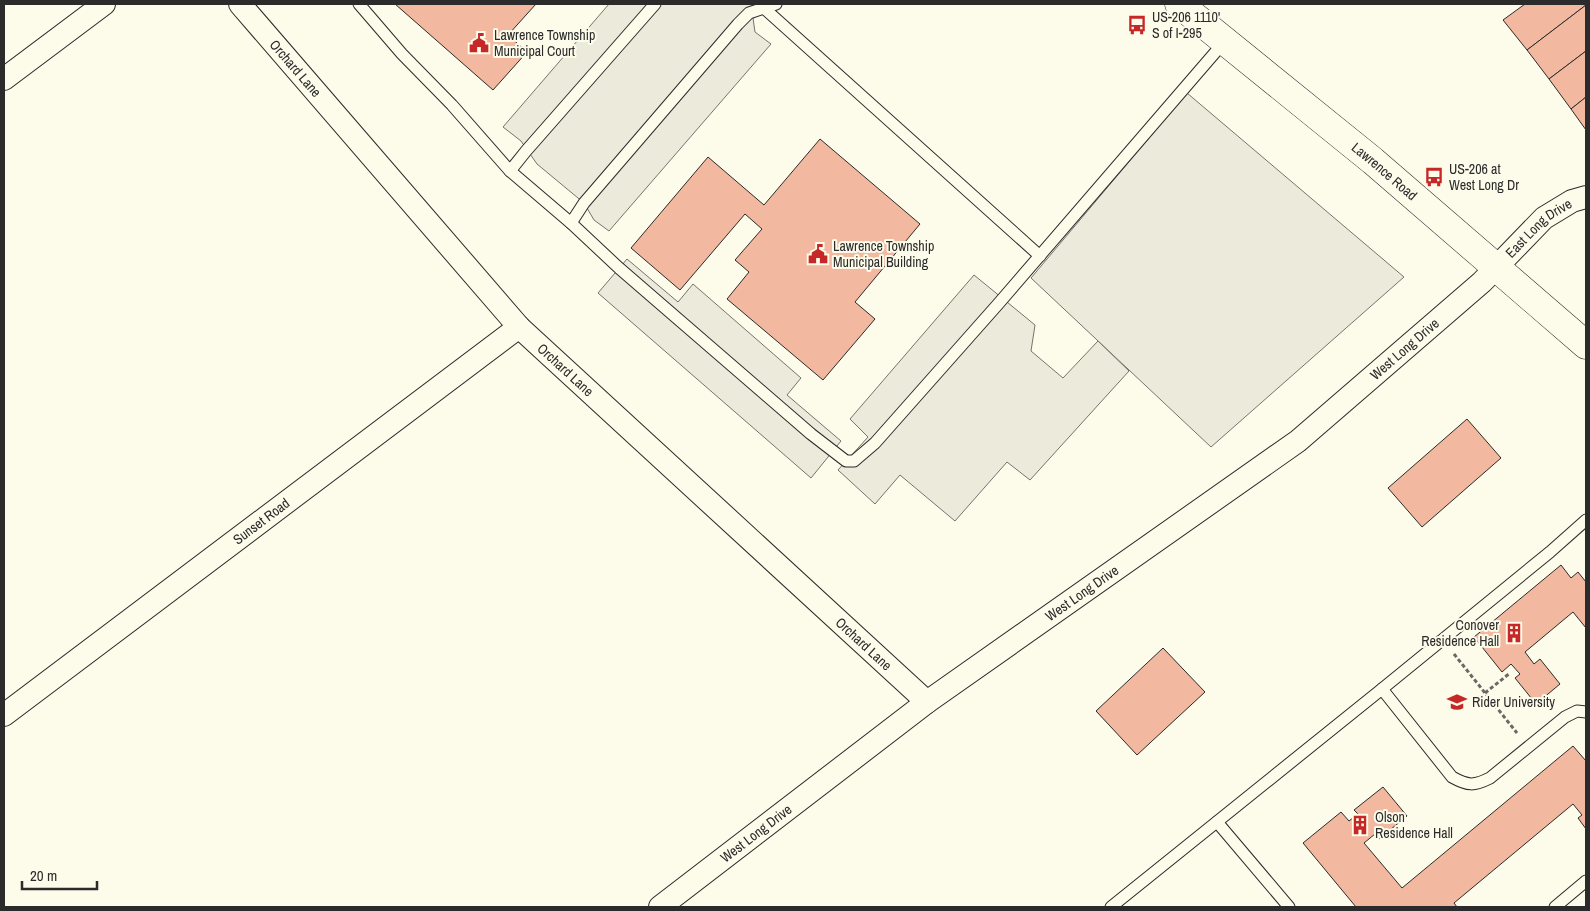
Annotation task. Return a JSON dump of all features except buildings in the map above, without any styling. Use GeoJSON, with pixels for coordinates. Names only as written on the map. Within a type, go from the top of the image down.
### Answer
{"type":"FeatureCollection","features":[{"type":"Feature","properties":{"kind":"main road","name":"Lawrence Road"},"geometry":{"type":"LineString","coordinates":[[1179,4],[1373,161],[1586,344]]}},
{"type":"Feature","properties":{"kind":"street"},"geometry":{"type":"LineString","coordinates":[[4,80],[104,4]]}},
{"type":"Feature","properties":{"kind":"street","name":"Orchard Lane"},"geometry":{"type":"LineString","coordinates":[[240,4],[519,327],[927,702]]}},
{"type":"Feature","properties":{"kind":"street","name":"East Long Drive"},"geometry":{"type":"LineString","coordinates":[[1496,267],[1544,218],[1572,202],[1586,197]]}},
{"type":"Feature","properties":{"kind":"street","name":"West Long Drive"},"geometry":{"type":"LineString","coordinates":[[660,907],[927,702],[1298,441],[1482,282],[1496,267]]}},
{"type":"Feature","properties":{"kind":"street","name":"Sunset Road"},"geometry":{"type":"LineString","coordinates":[[4,715],[519,327]]}},
{"type":"Feature","properties":{"kind":"lane"},"geometry":{"type":"LineString","coordinates":[[358,4],[402,54],[452,105],[510,171],[571,222],[626,274],[804,428],[846,461],[854,461],[875,443],[1226,41]]}},
{"type":"Feature","properties":{"kind":"lane"},"geometry":{"type":"LineString","coordinates":[[510,171],[526,150],[655,4]]}},
{"type":"Feature","properties":{"kind":"lane"},"geometry":{"type":"LineString","coordinates":[[571,222],[584,203],[738,24],[749,13],[776,4]]}},
{"type":"Feature","properties":{"kind":"lane"},"geometry":{"type":"LineString","coordinates":[[765,9],[1040,256]]}},
{"type":"Feature","properties":{"kind":"lane"},"geometry":{"type":"LineString","coordinates":[[1111,907],[1382,689],[1550,552],[1586,520]]}},
{"type":"Feature","properties":{"kind":"lane"},"geometry":{"type":"LineString","coordinates":[[1382,689],[1452,777],[1465,784],[1478,784],[1490,778],[1565,716],[1577,711],[1586,712]]}},
{"type":"Feature","properties":{"kind":"lane"},"geometry":{"type":"LineString","coordinates":[[1217,822],[1290,907]]}},
{"type":"Feature","properties":{"kind":"lane"},"geometry":{"type":"LineString","coordinates":[[1555,907],[1586,881]]}},
{"type":"Feature","properties":{"kind":"path"},"geometry":{"type":"LineString","coordinates":[[1442,640],[1528,747]]}},
{"type":"Feature","properties":{"kind":"path"},"geometry":{"type":"LineString","coordinates":[[1485,693],[1510,673]]}},
{"type":"Feature","properties":{"kind":"shaded area"},"geometry":{"type":"Polygon","coordinates":[[[609,4],[751,4],[755,32],[771,44],[609,231],[594,220],[584,203],[537,164],[521,141],[503,127],[609,4]]]}},
{"type":"Feature","properties":{"kind":"shaded area"},"geometry":{"type":"Polygon","coordinates":[[[1187,93],[1404,277],[1211,447],[1031,278],[1187,93]]]}},
{"type":"Feature","properties":{"kind":"shaded area"},"geometry":{"type":"Polygon","coordinates":[[[627,259],[678,302],[693,284],[801,378],[787,395],[841,441],[811,478],[598,293],[627,259]]]}},
{"type":"Feature","properties":{"kind":"shaded area"},"geometry":{"type":"Polygon","coordinates":[[[974,275],[1035,325],[1031,351],[1063,378],[1098,341],[1129,371],[1030,480],[1007,462],[955,521],[900,475],[875,504],[838,470],[868,437],[850,419],[974,275]]]}},
{"type":"Feature","properties":{"kind":"place","name":"US-206 1110' S of I-295"},"geometry":{"type":"Point","coordinates":[1137,25]}},
{"type":"Feature","properties":{"kind":"place","name":"Lawrence Township Municipal Court"},"geometry":{"type":"Point","coordinates":[479,43]}},
{"type":"Feature","properties":{"kind":"place","name":"US-206 at West Long Dr"},"geometry":{"type":"Point","coordinates":[1434,177]}},
{"type":"Feature","properties":{"kind":"place","name":"Lawrence Township Municipal Building"},"geometry":{"type":"Point","coordinates":[818,254]}},
{"type":"Feature","properties":{"kind":"place","name":"Conover Residence Hall"},"geometry":{"type":"Point","coordinates":[1514,633]}},
{"type":"Feature","properties":{"kind":"place","name":"Rider University"},"geometry":{"type":"Point","coordinates":[1457,702]}},
{"type":"Feature","properties":{"kind":"place","name":"Olson Residence Hall"},"geometry":{"type":"Point","coordinates":[1360,825]}}]}
